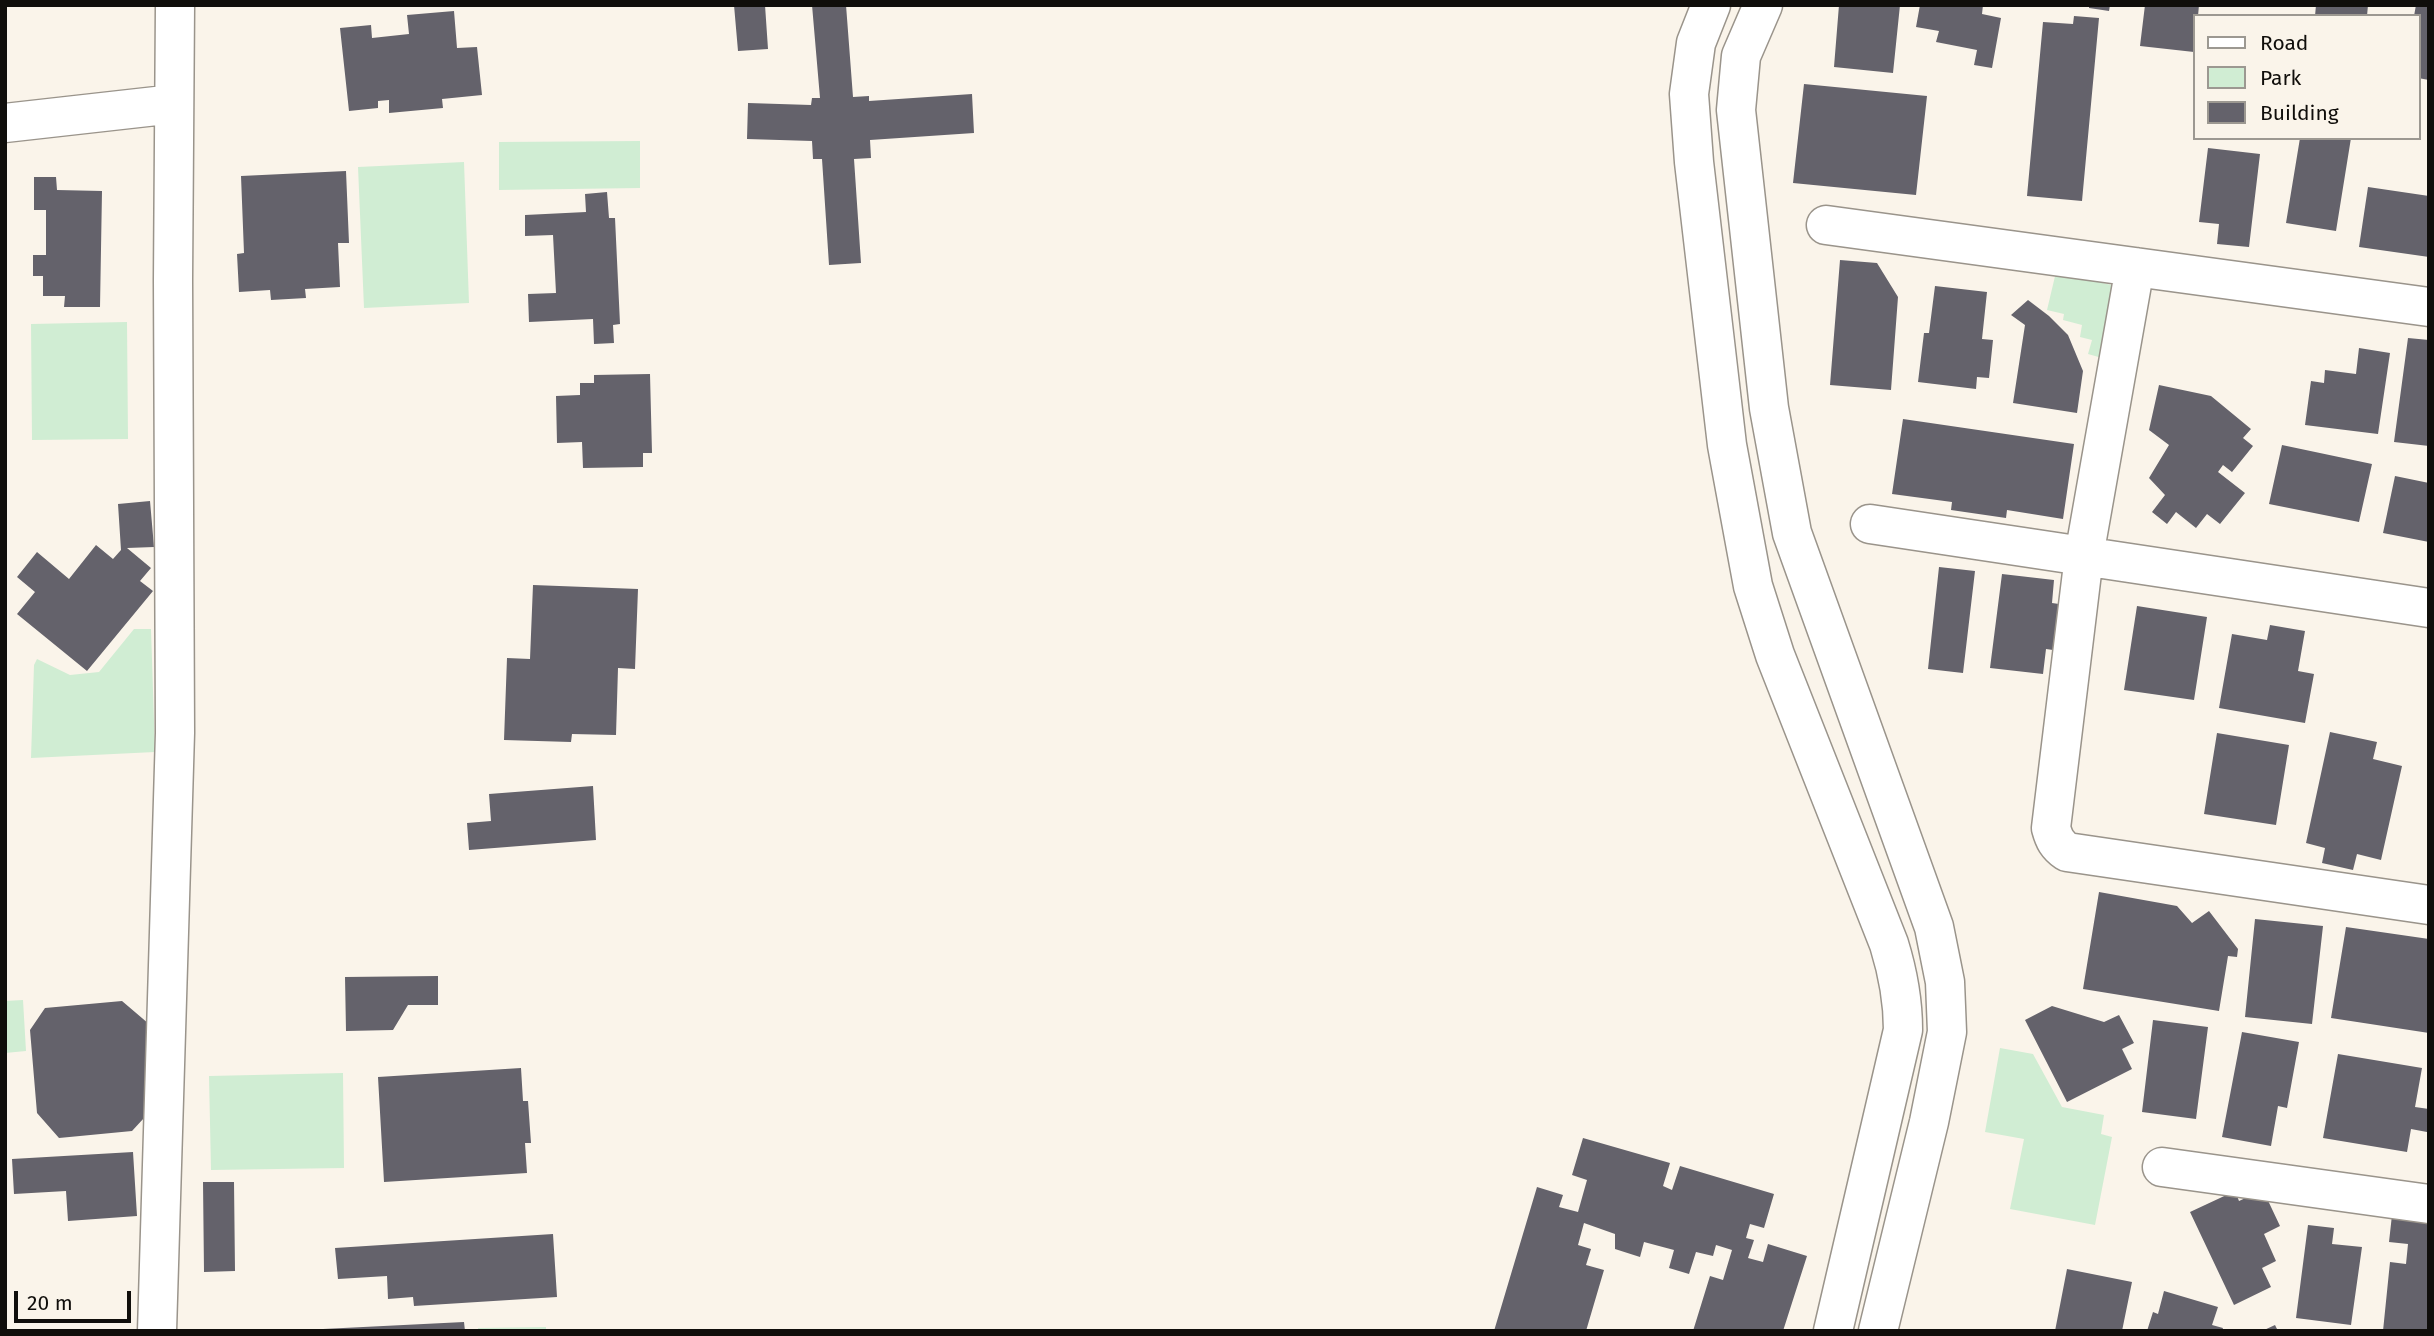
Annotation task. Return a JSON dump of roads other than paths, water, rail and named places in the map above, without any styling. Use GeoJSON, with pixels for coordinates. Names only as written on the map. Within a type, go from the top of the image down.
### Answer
{"type":"FeatureCollection","features":[{"type":"Feature","properties":{"kind":"street"},"geometry":{"type":"LineString","coordinates":[[157,1331],[175,733],[175,5]]}},
{"type":"Feature","properties":{"kind":"street"},"geometry":{"type":"LineString","coordinates":[[1711,5],[1696,43],[1689,94],[1691,122],[1727,445],[1753,586],[1775,655],[1889,944],[1902,992],[1903,1030],[1833,1331]]}},
{"type":"Feature","properties":{"kind":"street"},"geometry":{"type":"LineString","coordinates":[[1763,5],[1741,56],[1736,110],[1769,408],[1792,533],[1934,927],[1945,982],[1947,1032],[1878,1331]]}},
{"type":"Feature","properties":{"kind":"street"},"geometry":{"type":"LineString","coordinates":[[5,123],[174,104]]}},
{"type":"Feature","properties":{"kind":"street"},"geometry":{"type":"LineString","coordinates":[[1826,225],[2429,307]]}},
{"type":"Feature","properties":{"kind":"street"},"geometry":{"type":"LineString","coordinates":[[2135,267],[2084,556],[2051,828],[2058,846],[2067,852],[2429,905]]}},
{"type":"Feature","properties":{"kind":"street"},"geometry":{"type":"LineString","coordinates":[[1870,524],[2429,608]]}},
{"type":"Feature","properties":{"kind":"street"},"geometry":{"type":"LineString","coordinates":[[1875,1156],[1917,1167]]}},
{"type":"Feature","properties":{"kind":"street"},"geometry":{"type":"LineString","coordinates":[[2162,1167],[2429,1204]]}}]}
